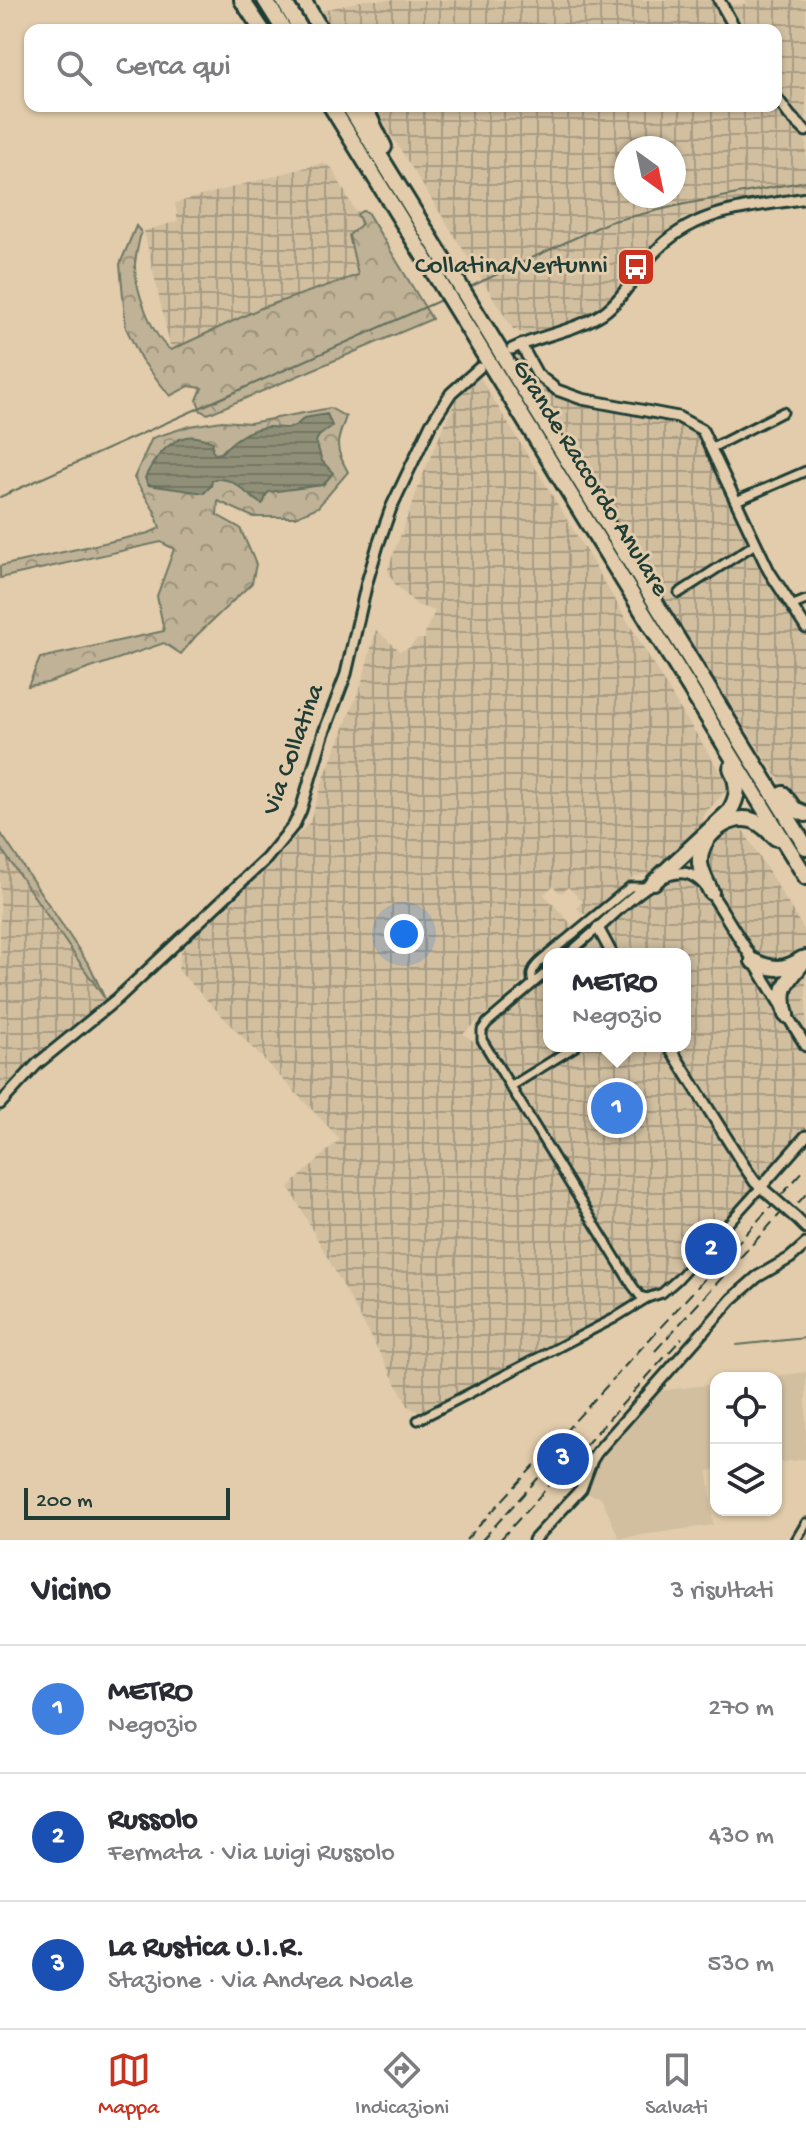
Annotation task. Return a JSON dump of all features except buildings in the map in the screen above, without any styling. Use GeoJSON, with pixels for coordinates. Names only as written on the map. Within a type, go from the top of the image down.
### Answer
{"type":"FeatureCollection","features":[{"type":"Feature","properties":{"kind":"highway"},"geometry":{"type":"LineString","coordinates":[[242,0],[258,24]]}},
{"type":"Feature","properties":{"kind":"highway"},"geometry":{"type":"LineString","coordinates":[[265,0],[280,24]]}},
{"type":"Feature","properties":{"kind":"highway"},"geometry":{"type":"LineString","coordinates":[[283,0],[297,24]]}},
{"type":"Feature","properties":{"kind":"highway"},"geometry":{"type":"LineString","coordinates":[[303,0],[317,24]]}},
{"type":"Feature","properties":{"kind":"highway","name":"Grande Raccordo Anulare"},"geometry":{"type":"LineString","coordinates":[[332,112],[804,874]]}},
{"type":"Feature","properties":{"kind":"highway","name":"Grande Raccordo Anulare"},"geometry":{"type":"LineString","coordinates":[[353,112],[806,847]]}},
{"type":"Feature","properties":{"kind":"highway"},"geometry":{"type":"LineString","coordinates":[[367,112],[401,188]]}},
{"type":"Feature","properties":{"kind":"highway"},"geometry":{"type":"LineString","coordinates":[[651,884],[723,820],[737,797],[737,783],[702,707]]}},
{"type":"Feature","properties":{"kind":"highway"},"geometry":{"type":"LineString","coordinates":[[738,736],[792,807],[806,814]]}},
{"type":"Feature","properties":{"kind":"highway"},"geometry":{"type":"LineString","coordinates":[[711,892],[701,868],[703,847],[708,837],[737,819],[759,823],[787,850],[804,874]]}},
{"type":"Feature","properties":{"kind":"highway"},"geometry":{"type":"LineString","coordinates":[[753,961],[781,969],[806,957]]}},
{"type":"Feature","properties":{"kind":"highway"},"geometry":{"type":"LineString","coordinates":[[786,1015],[783,990],[806,957]]}},
{"type":"Feature","properties":{"kind":"street"},"geometry":{"type":"LineString","coordinates":[[719,0],[733,24]]}},
{"type":"Feature","properties":{"kind":"street"},"geometry":{"type":"LineString","coordinates":[[782,105],[806,131]]}},
{"type":"Feature","properties":{"kind":"street"},"geometry":{"type":"LineString","coordinates":[[806,198],[723,213],[690,224],[656,251],[604,312],[516,347],[537,374],[557,390],[582,399],[678,417],[702,430],[755,544],[806,628]]}},
{"type":"Feature","properties":{"kind":"street","name":"Via Collatina"},"geometry":{"type":"LineString","coordinates":[[0,1104],[37,1064],[118,998],[266,859],[294,825],[346,674],[367,582],[391,508],[431,424],[451,393],[479,368]]}},
{"type":"Feature","properties":{"kind":"street"},"geometry":{"type":"LineString","coordinates":[[712,448],[783,412]]}},
{"type":"Feature","properties":{"kind":"street"},"geometry":{"type":"LineString","coordinates":[[736,501],[806,471]]}},
{"type":"Feature","properties":{"kind":"street"},"geometry":{"type":"LineString","coordinates":[[679,593],[755,544]]}},
{"type":"Feature","properties":{"kind":"street"},"geometry":{"type":"LineString","coordinates":[[791,606],[806,600]]}},
{"type":"Feature","properties":{"kind":"street"},"geometry":{"type":"LineString","coordinates":[[575,948],[651,884],[670,874],[682,872],[695,877],[711,892],[806,1046]]}},
{"type":"Feature","properties":{"kind":"street"},"geometry":{"type":"LineString","coordinates":[[556,948],[630,887],[651,884]]}},
{"type":"Feature","properties":{"kind":"street"},"geometry":{"type":"LineString","coordinates":[[598,928],[609,948]]}},
{"type":"Feature","properties":{"kind":"street"},"geometry":{"type":"LineString","coordinates":[[533,983],[531,973],[543,959]]}},
{"type":"Feature","properties":{"kind":"street"},"geometry":{"type":"LineString","coordinates":[[543,975],[487,1023],[482,1030],[483,1044],[632,1285],[640,1296],[647,1298]]}},
{"type":"Feature","properties":{"kind":"street"},"geometry":{"type":"LineString","coordinates":[[510,1087],[566,1052]]}},
{"type":"Feature","properties":{"kind":"street"},"geometry":{"type":"LineString","coordinates":[[673,1052],[744,1166],[761,1187],[806,1228]]}},
{"type":"Feature","properties":{"kind":"street"},"geometry":{"type":"LineString","coordinates":[[418,1420],[674,1284],[806,1136]]}},
{"type":"Feature","properties":{"kind":"street"},"geometry":{"type":"LineString","coordinates":[[534,1540],[581,1489],[597,1452],[732,1299],[757,1277],[790,1258],[806,1244]]}},
{"type":"Feature","properties":{"kind":"street"},"geometry":{"type":"LineString","coordinates":[[796,1540],[806,1523]]}},
{"type":"Feature","properties":{"kind":"shaded area"},"geometry":{"type":"Polygon","coordinates":[[[365,0],[711,0],[725,24],[323,24],[316,12],[365,0]]]}},
{"type":"Feature","properties":{"kind":"shaded area"},"geometry":{"type":"Polygon","coordinates":[[[745,0],[806,0],[806,125],[782,93],[782,24],[742,24],[731,5],[746,4],[745,0]]]}},
{"type":"Feature","properties":{"kind":"shaded area"},"geometry":{"type":"Polygon","coordinates":[[[377,112],[779,112],[806,141],[806,192],[723,205],[682,219],[640,258],[610,297],[596,310],[527,335],[513,329],[377,112]]]}},
{"type":"Feature","properties":{"kind":"shaded area"},"geometry":{"type":"Polygon","coordinates":[[[322,163],[332,168],[362,224],[349,236],[358,275],[261,308],[171,350],[144,231],[178,221],[175,203],[322,163]]]}},
{"type":"Feature","properties":{"kind":"shaded area"},"geometry":{"type":"Polygon","coordinates":[[[519,354],[530,375],[567,401],[622,409],[696,430],[768,579],[806,639],[806,809],[794,803],[659,596],[513,357],[519,354]]]}},
{"type":"Feature","properties":{"kind":"shaded area"},"geometry":{"type":"Polygon","coordinates":[[[479,376],[730,787],[703,815],[704,829],[653,872],[633,877],[589,914],[583,914],[577,908],[583,902],[568,887],[559,892],[553,886],[544,894],[571,924],[571,929],[549,948],[543,948],[543,953],[530,964],[523,982],[463,1034],[475,1042],[543,982],[543,1052],[691,1052],[691,948],[583,948],[728,828],[740,825],[806,933],[806,1129],[668,1281],[639,1299],[419,1412],[409,1407],[289,1187],[340,1139],[178,970],[181,952],[203,927],[229,906],[310,822],[361,685],[376,630],[400,651],[409,648],[417,639],[425,639],[435,611],[417,605],[394,583],[388,570],[426,467],[456,399],[479,376]]]}},
{"type":"Feature","properties":{"kind":"shaded area"},"geometry":{"type":"Polygon","coordinates":[[[327,414],[332,426],[316,441],[322,461],[333,473],[323,485],[269,492],[262,504],[227,480],[212,480],[204,493],[148,485],[145,478],[161,453],[179,439],[193,437],[213,442],[212,450],[215,454],[221,453],[254,430],[291,428],[304,418],[327,414]]]}},
{"type":"Feature","properties":{"kind":"shaded area"},"geometry":{"type":"Polygon","coordinates":[[[0,847],[105,999],[48,1045],[0,1091],[0,847]]]}},
{"type":"Feature","properties":{"kind":"shaded area"},"geometry":{"type":"Polygon","coordinates":[[[806,1372],[806,1459],[782,1462],[782,1375],[806,1372]]]}},
{"type":"Feature","properties":{"kind":"shaded area"},"geometry":{"type":"Polygon","coordinates":[[[710,1385],[708,1471],[713,1525],[619,1538],[601,1497],[579,1492],[592,1460],[650,1392],[710,1385]]]}},
{"type":"Feature","properties":{"kind":"green space"},"geometry":{"type":"Polygon","coordinates":[[[367,212],[432,319],[208,414],[201,411],[197,400],[202,388],[189,386],[170,396],[141,359],[126,328],[120,264],[136,226],[141,232],[135,274],[141,298],[157,335],[171,350],[261,308],[358,275],[349,235],[362,224],[357,214],[367,212]]]}},
{"type":"Feature","properties":{"kind":"green space"},"geometry":{"type":"Polygon","coordinates":[[[330,408],[346,417],[338,445],[348,472],[318,507],[295,517],[253,517],[218,501],[217,515],[240,528],[256,564],[252,583],[181,654],[164,643],[47,683],[28,686],[40,658],[164,631],[157,596],[174,549],[161,542],[0,578],[0,566],[160,528],[155,512],[134,478],[152,438],[190,426],[222,421],[250,423],[330,408]]]}},
{"type":"Feature","properties":{"kind":"green space"},"geometry":{"type":"Polygon","coordinates":[[[0,832],[91,968],[105,999],[0,847],[0,832]]]}},
{"type":"Feature","properties":{"kind":"waterway"},"geometry":{"type":"LineString","coordinates":[[472,286],[609,222],[806,181]]}},
{"type":"Feature","properties":{"kind":"waterway"},"geometry":{"type":"LineString","coordinates":[[0,497],[441,300]]}},
{"type":"Feature","properties":{"kind":"waterway"},"geometry":{"type":"LineString","coordinates":[[737,1345],[806,1338]]}},
{"type":"Feature","properties":{"kind":"railway"},"geometry":{"type":"LineString","coordinates":[[466,1540],[806,1168]]}},
{"type":"Feature","properties":{"kind":"railway"},"geometry":{"type":"LineString","coordinates":[[786,1217],[806,1194]]}},
{"type":"Feature","properties":{"kind":"railway"},"geometry":{"type":"LineString","coordinates":[[655,1351],[790,1203]]}},
{"type":"Feature","properties":{"kind":"railway"},"geometry":{"type":"LineString","coordinates":[[500,1540],[682,1338]]}},
{"type":"Feature","properties":{"kind":"railway"},"geometry":{"type":"LineString","coordinates":[[482,1540],[560,1454]]}},
{"type":"Feature","properties":{"kind":"place","name":"Collatina/Vertunni"},"geometry":{"type":"Point","coordinates":[636,267]}},
{"type":"Feature","properties":{"kind":"place","name":"METRO"},"geometry":{"type":"Point","coordinates":[617,1108]}},
{"type":"Feature","properties":{"kind":"place","name":"Russolo"},"geometry":{"type":"Point","coordinates":[711,1249]}},
{"type":"Feature","properties":{"kind":"place","name":"La Rustica U.I.R."},"geometry":{"type":"Point","coordinates":[563,1459]}}]}
